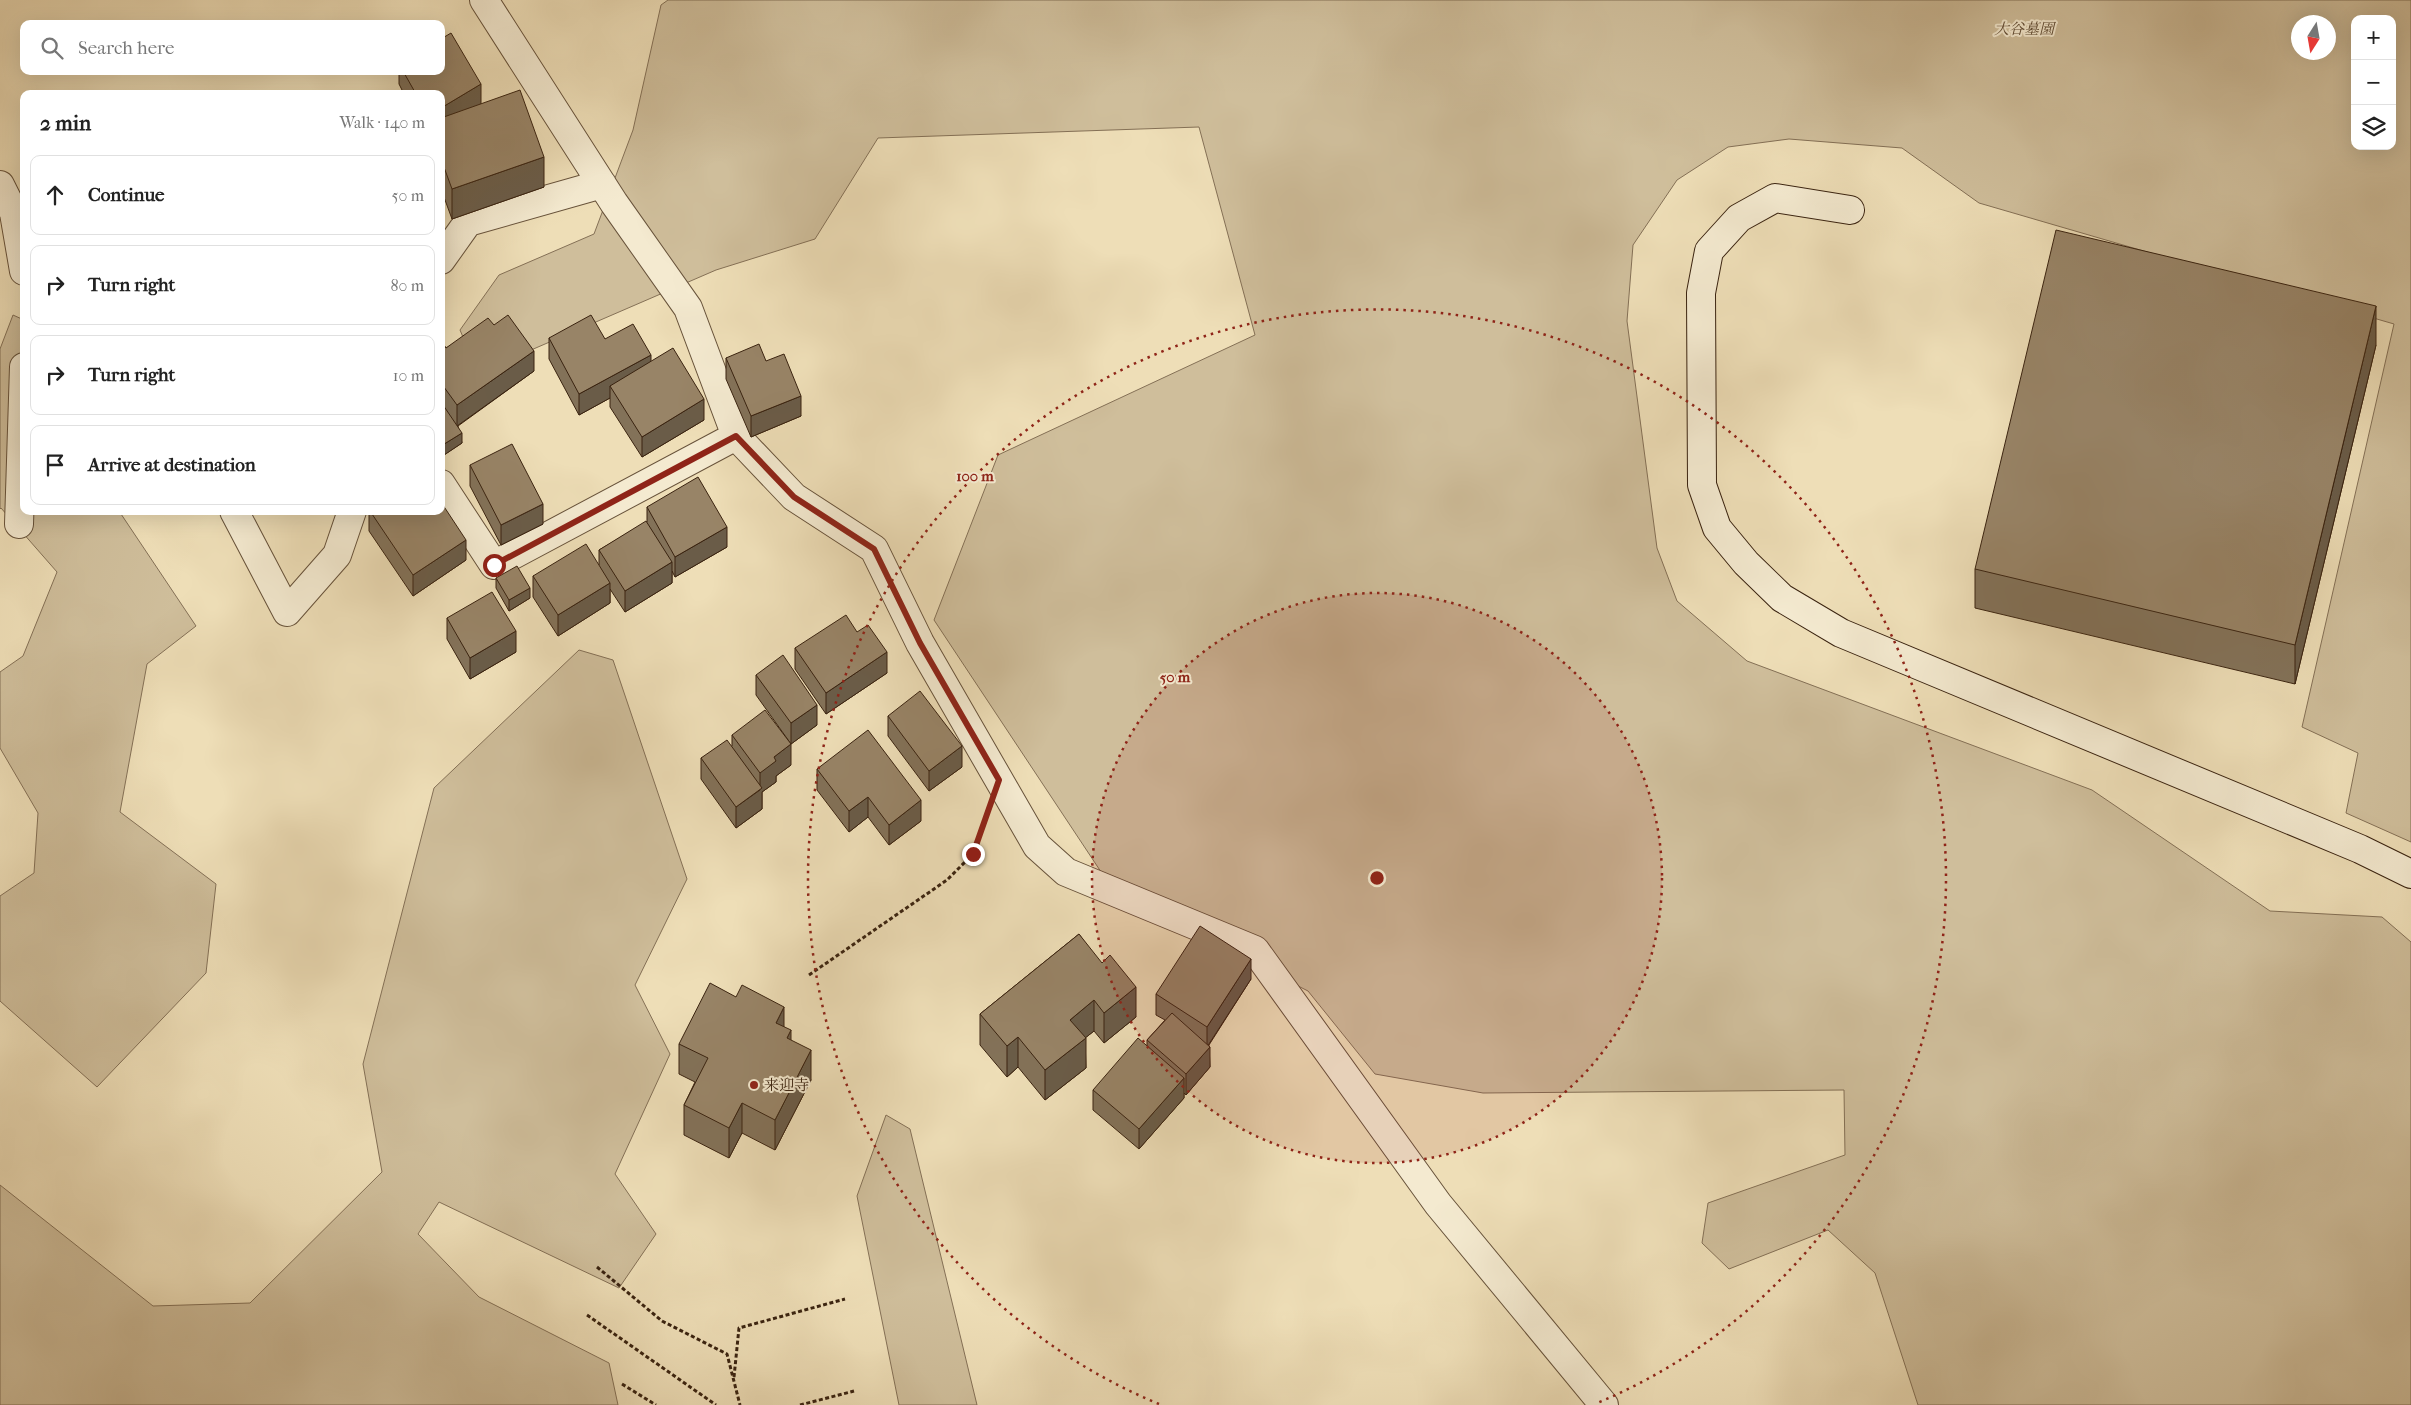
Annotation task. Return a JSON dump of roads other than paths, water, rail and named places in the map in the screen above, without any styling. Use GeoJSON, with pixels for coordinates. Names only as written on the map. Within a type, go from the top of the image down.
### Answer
{"type":"FeatureCollection","features":[{"type":"Feature","properties":{"kind":"street"},"geometry":{"type":"LineString","coordinates":[[484,0],[602,184],[688,308],[736,436],[794,497],[874,549],[920,643],[1037,846],[1066,872],[1255,950],[1438,1204],[1604,1405]]}},
{"type":"Feature","properties":{"kind":"street"},"geometry":{"type":"LineString","coordinates":[[445,254],[468,222],[602,184]]}},
{"type":"Feature","properties":{"kind":"street"},"geometry":{"type":"LineString","coordinates":[[0,185],[14,212],[20,247]]}},
{"type":"Feature","properties":{"kind":"street"},"geometry":{"type":"LineString","coordinates":[[1850,210],[1775,198],[1739,218],[1709,250],[1701,293],[1702,485],[1717,528],[1746,563],[1782,598],[1841,633],[2351,846],[2411,874]]}},
{"type":"Feature","properties":{"kind":"street"},"geometry":{"type":"LineString","coordinates":[[445,490],[494,565],[736,436]]}},
{"type":"Feature","properties":{"kind":"street"},"geometry":{"type":"LineString","coordinates":[[19,524],[20,493]]}},
{"type":"Feature","properties":{"kind":"street"},"geometry":{"type":"LineString","coordinates":[[236,515],[287,612],[337,555],[351,515]]}},
{"type":"Feature","properties":{"kind":"place","name":"来迎寺"},"geometry":{"type":"Point","coordinates":[754,1085]}},
{"type":"Feature","properties":{"kind":"park label","name":"大谷墓園"},"geometry":{"type":"Point","coordinates":[2024,29]}}]}
